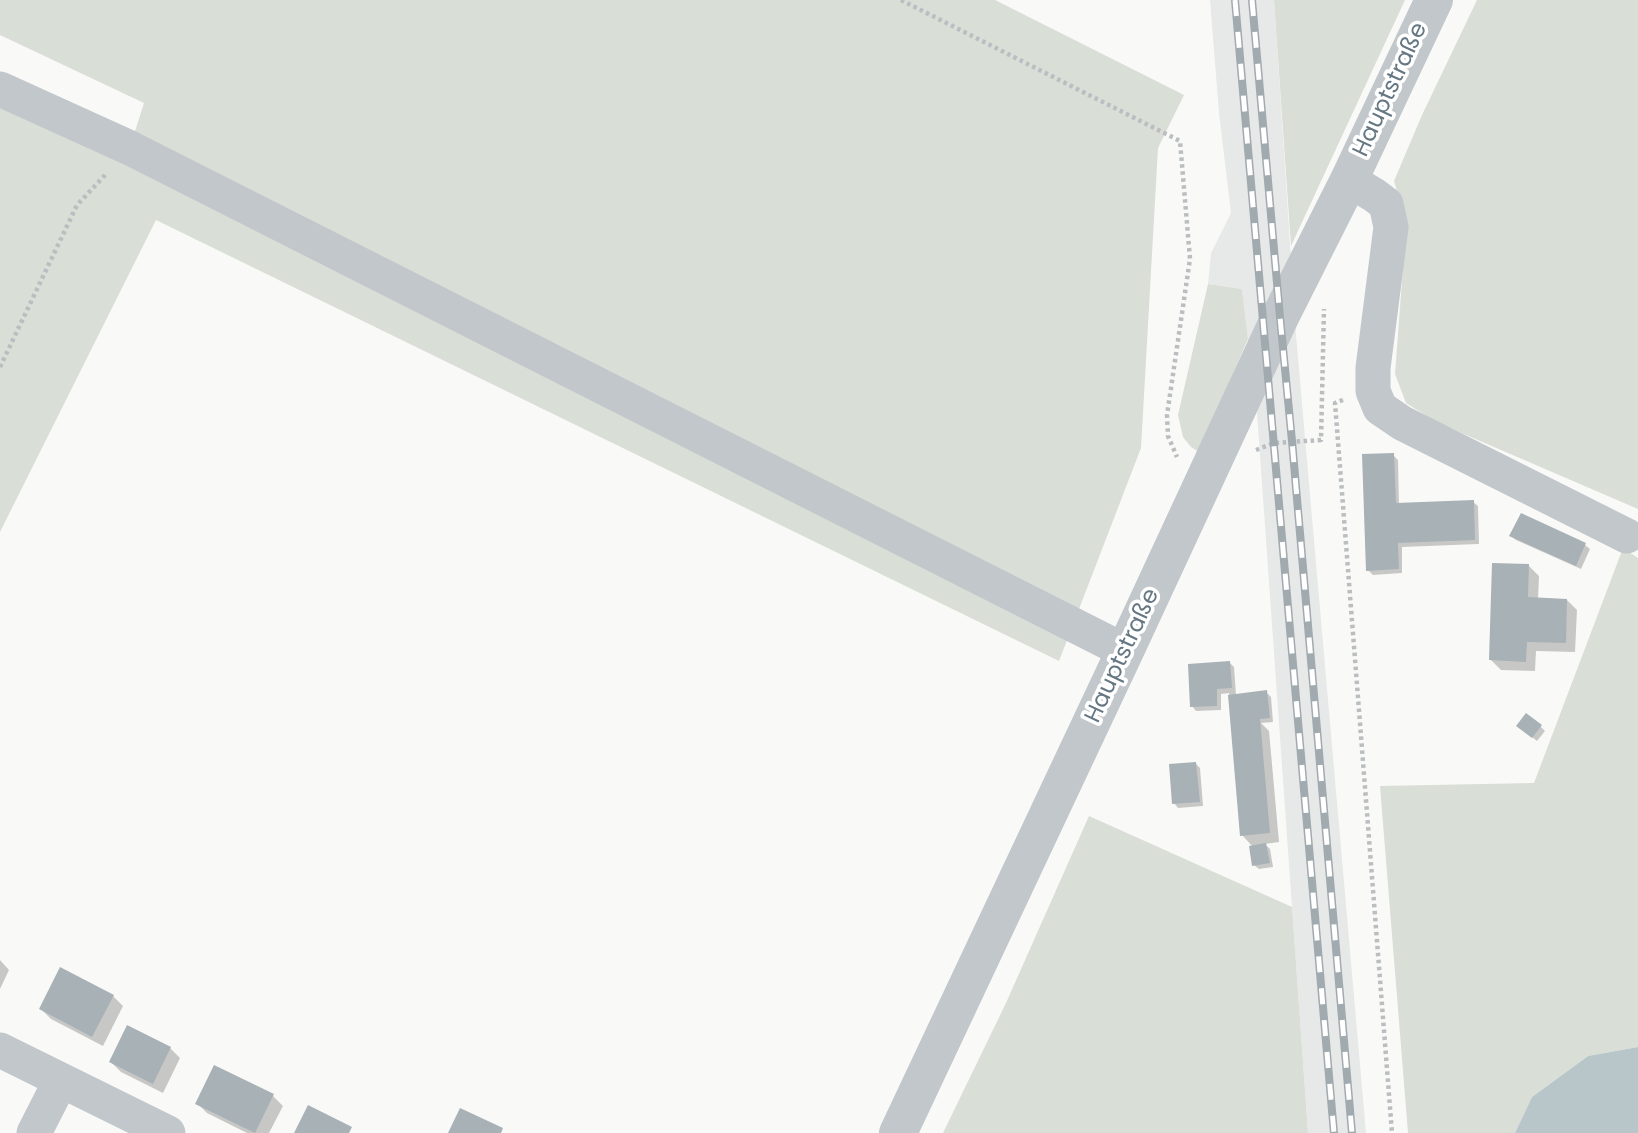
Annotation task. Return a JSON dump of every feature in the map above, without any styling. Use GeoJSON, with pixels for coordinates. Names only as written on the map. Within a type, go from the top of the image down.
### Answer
{"type":"FeatureCollection","features":[{"type":"Feature","properties":{"kind":"street","name":"Hauptstraße"},"geometry":{"type":"LineString","coordinates":[[898,1133],[1280,317],[1349,180],[1434,0]]}},
{"type":"Feature","properties":{"kind":"street"},"geometry":{"type":"LineString","coordinates":[[0,89],[130,148],[1125,652]]}},
{"type":"Feature","properties":{"kind":"street","name":"Hauptstraße"},"geometry":{"type":"LineString","coordinates":[[1349,180],[1385,204],[1391,227],[1373,368],[1373,391]]}},
{"type":"Feature","properties":{"kind":"street"},"geometry":{"type":"LineString","coordinates":[[1373,391],[1380,408],[1402,423],[1627,536]]}},
{"type":"Feature","properties":{"kind":"street"},"geometry":{"type":"LineString","coordinates":[[0,1050],[168,1133]]}},
{"type":"Feature","properties":{"kind":"street"},"geometry":{"type":"LineString","coordinates":[[34,1133],[61,1080]]}},
{"type":"Feature","properties":{"kind":"path"},"geometry":{"type":"LineString","coordinates":[[901,0],[1180,141],[1190,259],[1167,415],[1168,436],[1178,459],[1208,473]]}},
{"type":"Feature","properties":{"kind":"path"},"geometry":{"type":"LineString","coordinates":[[0,367],[77,205],[130,148]]}},
{"type":"Feature","properties":{"kind":"path"},"geometry":{"type":"LineString","coordinates":[[1321,440],[1325,302]]}},
{"type":"Feature","properties":{"kind":"path"},"geometry":{"type":"LineString","coordinates":[[1373,391],[1335,403],[1392,1133]]}},
{"type":"Feature","properties":{"kind":"shaded area"},"geometry":{"type":"Polygon","coordinates":[[[0,0],[995,0],[1184,95],[1158,148],[1141,448],[1059,661],[156,220],[0,532],[0,89],[130,147],[144,103],[0,35],[0,0]]]}},
{"type":"Feature","properties":{"kind":"shaded area"},"geometry":{"type":"Polygon","coordinates":[[[1210,0],[1274,0],[1296,335],[1366,1133],[1308,1133],[1257,413],[1242,289],[1208,284],[1211,253],[1231,213],[1219,113],[1210,0]]]}},
{"type":"Feature","properties":{"kind":"shaded area"},"geometry":{"type":"Polygon","coordinates":[[[1274,0],[1405,0],[1291,246],[1274,0]]]}},
{"type":"Feature","properties":{"kind":"shaded area"},"geometry":{"type":"Polygon","coordinates":[[[1477,0],[1638,0],[1638,509],[1436,422],[1406,403],[1395,374],[1405,241],[1403,211],[1394,181],[1477,0]]]}},
{"type":"Feature","properties":{"kind":"shaded area"},"geometry":{"type":"Polygon","coordinates":[[[1208,284],[1242,289],[1248,339],[1199,452],[1183,437],[1178,415],[1208,284]]]}},
{"type":"Feature","properties":{"kind":"shaded area"},"geometry":{"type":"Polygon","coordinates":[[[1623,548],[1638,558],[1638,1047],[1588,1056],[1532,1097],[1515,1133],[1408,1133],[1380,786],[1534,783],[1623,548]]]}},
{"type":"Feature","properties":{"kind":"shaded area"},"geometry":{"type":"Polygon","coordinates":[[[1089,816],[1292,907],[1308,1133],[943,1133],[1006,1003],[1089,816]]]}},
{"type":"Feature","properties":{"kind":"shaded area"},"geometry":{"type":"Polygon","coordinates":[[[1638,1047],[1638,1133],[1515,1133],[1532,1097],[1588,1056],[1638,1047]]]}},
{"type":"Feature","properties":{"kind":"building"},"geometry":{"type":"Polygon","coordinates":[[[1394,453],[1396,503],[1474,500],[1475,540],[1398,543],[1399,569],[1366,571],[1362,454],[1394,453]]]}},
{"type":"Feature","properties":{"kind":"building"},"geometry":{"type":"Polygon","coordinates":[[[1521,513],[1586,543],[1576,566],[1509,536],[1521,513]]]}},
{"type":"Feature","properties":{"kind":"building"},"geometry":{"type":"Polygon","coordinates":[[[1492,563],[1529,564],[1528,597],[1567,599],[1566,643],[1527,642],[1526,662],[1489,660],[1492,563]]]}},
{"type":"Feature","properties":{"kind":"building"},"geometry":{"type":"Polygon","coordinates":[[[1230,661],[1232,688],[1217,689],[1217,706],[1190,707],[1188,664],[1230,661]]]}},
{"type":"Feature","properties":{"kind":"building"},"geometry":{"type":"Polygon","coordinates":[[[1267,690],[1270,718],[1260,719],[1270,833],[1240,836],[1228,695],[1267,690]]]}},
{"type":"Feature","properties":{"kind":"building"},"geometry":{"type":"Polygon","coordinates":[[[1526,713],[1542,725],[1532,738],[1516,726],[1526,713]]]}},
{"type":"Feature","properties":{"kind":"building"},"geometry":{"type":"Polygon","coordinates":[[[1196,762],[1200,802],[1172,804],[1169,764],[1196,762]]]}},
{"type":"Feature","properties":{"kind":"building"},"geometry":{"type":"Polygon","coordinates":[[[1266,843],[1270,863],[1252,866],[1249,846],[1266,843]]]}},
{"type":"Feature","properties":{"kind":"building"},"geometry":{"type":"Polygon","coordinates":[[[60,967],[114,995],[92,1037],[39,1009],[60,967]]]}},
{"type":"Feature","properties":{"kind":"building"},"geometry":{"type":"Polygon","coordinates":[[[127,1025],[171,1047],[153,1084],[109,1062],[127,1025]]]}},
{"type":"Feature","properties":{"kind":"building"},"geometry":{"type":"Polygon","coordinates":[[[214,1065],[274,1094],[255,1133],[195,1104],[214,1065]]]}},
{"type":"Feature","properties":{"kind":"building"},"geometry":{"type":"Polygon","coordinates":[[[308,1105],[352,1127],[349,1133],[294,1133],[308,1105]]]}},
{"type":"Feature","properties":{"kind":"building"},"geometry":{"type":"Polygon","coordinates":[[[460,1108],[503,1128],[501,1133],[448,1133],[460,1108]]]}},
{"type":"Feature","properties":{"kind":"railway"},"geometry":{"type":"LineString","coordinates":[[1235,0],[1334,1133]]}},
{"type":"Feature","properties":{"kind":"railway"},"geometry":{"type":"LineString","coordinates":[[1252,0],[1352,1133]]}}]}
